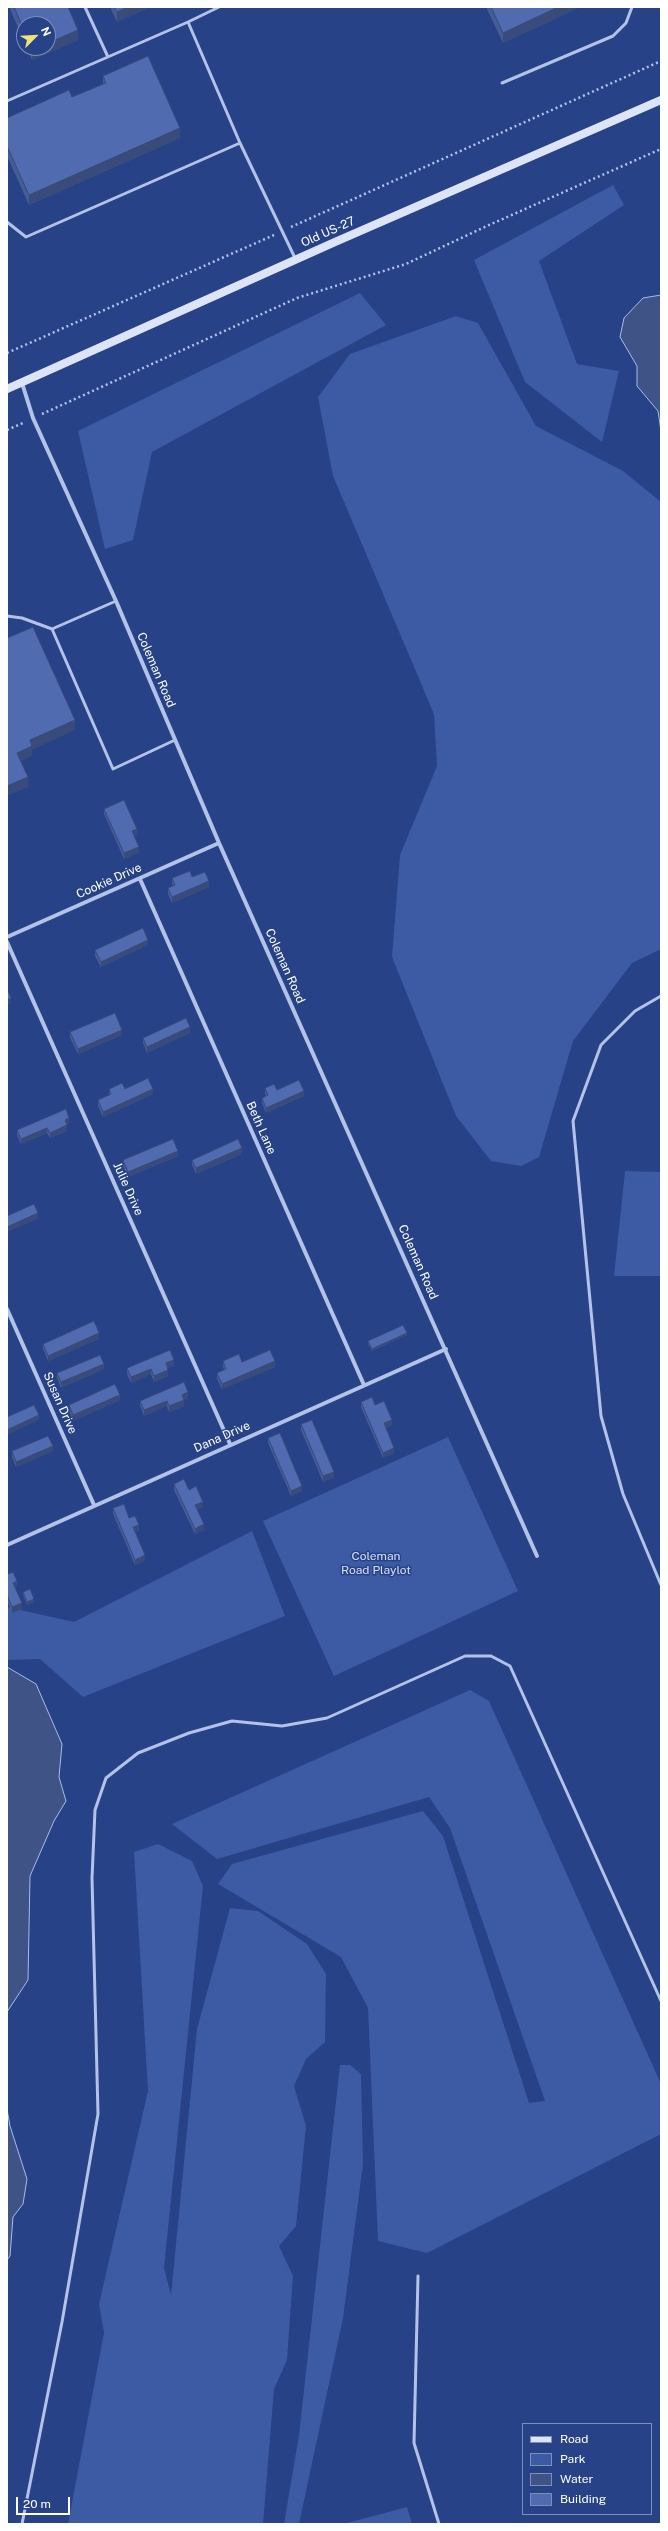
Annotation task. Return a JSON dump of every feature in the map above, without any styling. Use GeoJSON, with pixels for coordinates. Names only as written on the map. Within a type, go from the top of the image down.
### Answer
{"type":"FeatureCollection","features":[{"type":"Feature","properties":{"kind":"main road","name":"Old US-27"},"geometry":{"type":"LineString","coordinates":[[7,389],[661,100]]}},
{"type":"Feature","properties":{"kind":"street","name":"Coleman Road"},"geometry":{"type":"LineString","coordinates":[[22,383],[33,418],[116,601],[219,843],[446,1349],[537,1556]]}},
{"type":"Feature","properties":{"kind":"street","name":"Cookie Drive"},"geometry":{"type":"LineString","coordinates":[[7,937],[219,843]]}},
{"type":"Feature","properties":{"kind":"street","name":"Beth Lane"},"geometry":{"type":"LineString","coordinates":[[140,878],[364,1385]]}},
{"type":"Feature","properties":{"kind":"street","name":"Julie Drive"},"geometry":{"type":"LineString","coordinates":[[7,942],[230,1444]]}},
{"type":"Feature","properties":{"kind":"street","name":"Susan Drive"},"geometry":{"type":"LineString","coordinates":[[7,1309],[94,1505]]}},
{"type":"Feature","properties":{"kind":"street","name":"Dana Drive"},"geometry":{"type":"LineString","coordinates":[[7,1545],[230,1444],[446,1349]]}},
{"type":"Feature","properties":{"kind":"lane"},"geometry":{"type":"LineString","coordinates":[[85,7],[108,57]]}},
{"type":"Feature","properties":{"kind":"lane"},"geometry":{"type":"LineString","coordinates":[[7,101],[188,22],[211,9],[219,7]]}},
{"type":"Feature","properties":{"kind":"lane"},"geometry":{"type":"LineString","coordinates":[[502,83],[613,36],[626,23],[632,7]]}},
{"type":"Feature","properties":{"kind":"lane"},"geometry":{"type":"LineString","coordinates":[[188,22],[240,143],[283,230],[296,260]]}},
{"type":"Feature","properties":{"kind":"lane"},"geometry":{"type":"LineString","coordinates":[[7,222],[26,237],[240,143]]}},
{"type":"Feature","properties":{"kind":"lane"},"geometry":{"type":"LineString","coordinates":[[7,616],[22,618],[52,629],[116,601]]}},
{"type":"Feature","properties":{"kind":"lane"},"geometry":{"type":"LineString","coordinates":[[52,629],[112,769],[175,740]]}},
{"type":"Feature","properties":{"kind":"lane"},"geometry":{"type":"LineString","coordinates":[[661,996],[635,1010],[601,1045],[573,1121],[600,1416],[623,1494],[661,1585]]}},
{"type":"Feature","properties":{"kind":"lane"},"geometry":{"type":"LineString","coordinates":[[22,2524],[62,2322],[98,2114],[92,1878],[95,1810],[106,1778],[138,1753],[189,1733],[232,1721],[282,1726],[327,1718],[465,1656],[491,1656],[510,1666],[513,1672],[661,2001]]}},
{"type":"Feature","properties":{"kind":"lane"},"geometry":{"type":"LineString","coordinates":[[418,2276],[414,2443],[439,2524]]}},
{"type":"Feature","properties":{"kind":"path"},"geometry":{"type":"LineString","coordinates":[[7,353],[661,61]]}},
{"type":"Feature","properties":{"kind":"path"},"geometry":{"type":"LineString","coordinates":[[7,430],[297,298],[406,264],[661,149]]}},
{"type":"Feature","properties":{"kind":"green space"},"geometry":{"type":"Polygon","coordinates":[[[613,185],[624,205],[539,261],[577,364],[619,371],[602,442],[525,382],[474,260],[613,185]]]}},
{"type":"Feature","properties":{"kind":"green space"},"geometry":{"type":"Polygon","coordinates":[[[360,293],[386,325],[152,452],[133,540],[105,549],[78,431],[360,293]]]}},
{"type":"Feature","properties":{"kind":"green space"},"geometry":{"type":"Polygon","coordinates":[[[456,316],[478,323],[536,426],[623,471],[661,502],[661,949],[632,963],[573,1041],[539,1157],[521,1166],[491,1161],[456,1116],[392,957],[400,855],[437,766],[434,714],[333,476],[318,397],[350,354],[456,316]]]}},
{"type":"Feature","properties":{"kind":"green space"},"geometry":{"type":"Polygon","coordinates":[[[625,1171],[661,1172],[661,1276],[614,1276],[625,1171]]]}},
{"type":"Feature","properties":{"kind":"green space","name":"Coleman Road Playlot"},"geometry":{"type":"Polygon","coordinates":[[[448,1437],[518,1591],[334,1676],[263,1521],[448,1437]]]}},
{"type":"Feature","properties":{"kind":"green space"},"geometry":{"type":"Polygon","coordinates":[[[252,1531],[285,1616],[83,1697],[40,1659],[7,1660],[7,1607],[74,1622],[252,1531]]]}},
{"type":"Feature","properties":{"kind":"green space"},"geometry":{"type":"Polygon","coordinates":[[[470,1690],[489,1701],[661,2084],[661,2134],[427,2253],[378,2241],[368,2008],[341,1957],[218,1884],[232,1864],[423,1811],[443,1836],[529,2103],[545,2101],[450,1828],[429,1797],[217,1859],[172,1824],[470,1690]]]}},
{"type":"Feature","properties":{"kind":"green space"},"geometry":{"type":"Polygon","coordinates":[[[158,1844],[192,1861],[203,1886],[164,2268],[171,2295],[197,2029],[230,1908],[258,1911],[307,1944],[326,1974],[325,2042],[306,2059],[294,2086],[306,2126],[296,2226],[279,2246],[293,2276],[287,2360],[274,2389],[263,2524],[68,2524],[104,2333],[99,2304],[148,2091],[134,1852],[158,1844]]]}},
{"type":"Feature","properties":{"kind":"green space"},"geometry":{"type":"Polygon","coordinates":[[[340,2065],[350,2065],[361,2074],[363,2164],[343,2318],[299,2524],[284,2524],[299,2435],[340,2065]]]}},
{"type":"Feature","properties":{"kind":"green space"},"geometry":{"type":"Polygon","coordinates":[[[407,2507],[412,2524],[343,2524],[407,2507]]]}},
{"type":"Feature","properties":{"kind":"water"},"geometry":{"type":"Polygon","coordinates":[[[661,295],[661,431],[658,411],[637,386],[637,366],[620,337],[624,318],[643,298],[661,295]]]}},
{"type":"Feature","properties":{"kind":"water"},"geometry":{"type":"Polygon","coordinates":[[[7,1667],[36,1684],[62,1744],[59,1777],[66,1801],[54,1821],[30,1876],[28,1980],[7,2012],[7,1667]]]}},
{"type":"Feature","properties":{"kind":"water"},"geometry":{"type":"Polygon","coordinates":[[[7,2109],[10,2126],[27,2179],[23,2204],[13,2217],[10,2256],[7,2260],[7,2109]]]}},
{"type":"Feature","properties":{"kind":"building"},"geometry":{"type":"Polygon","coordinates":[[[14,7],[68,7],[78,30],[56,40],[56,16],[18,16],[14,7]]]}},
{"type":"Feature","properties":{"kind":"building"},"geometry":{"type":"Polygon","coordinates":[[[114,7],[127,7],[117,12],[114,7]]]}},
{"type":"Feature","properties":{"kind":"building"},"geometry":{"type":"Polygon","coordinates":[[[491,7],[558,7],[503,33],[491,7]]]}},
{"type":"Feature","properties":{"kind":"building"},"geometry":{"type":"Polygon","coordinates":[[[148,56],[180,128],[29,195],[7,146],[7,118],[69,90],[72,97],[106,83],[103,76],[148,56]]]}},
{"type":"Feature","properties":{"kind":"building"},"geometry":{"type":"Polygon","coordinates":[[[33,627],[75,720],[30,740],[32,746],[17,753],[28,777],[7,786],[7,638],[33,627]]]}},
{"type":"Feature","properties":{"kind":"building"},"geometry":{"type":"Polygon","coordinates":[[[124,800],[137,829],[132,831],[139,847],[124,853],[104,809],[124,800]]]}},
{"type":"Feature","properties":{"kind":"building"},"geometry":{"type":"Polygon","coordinates":[[[190,871],[192,877],[205,872],[209,881],[172,897],[168,888],[175,885],[172,878],[190,871]]]}},
{"type":"Feature","properties":{"kind":"building"},"geometry":{"type":"Polygon","coordinates":[[[143,928],[148,940],[101,962],[95,950],[143,928]]]}},
{"type":"Feature","properties":{"kind":"building"},"geometry":{"type":"Polygon","coordinates":[[[7,989],[11,998],[7,1000],[7,989]]]}},
{"type":"Feature","properties":{"kind":"building"},"geometry":{"type":"Polygon","coordinates":[[[115,1013],[122,1030],[78,1049],[70,1032],[115,1013]]]}},
{"type":"Feature","properties":{"kind":"building"},"geometry":{"type":"Polygon","coordinates":[[[186,1018],[190,1027],[147,1047],[143,1038],[186,1018]]]}},
{"type":"Feature","properties":{"kind":"building"},"geometry":{"type":"Polygon","coordinates":[[[148,1078],[153,1089],[103,1112],[98,1100],[111,1094],[109,1089],[122,1083],[125,1089],[148,1078]]]}},
{"type":"Feature","properties":{"kind":"building"},"geometry":{"type":"Polygon","coordinates":[[[299,1080],[304,1091],[266,1108],[262,1098],[268,1095],[265,1088],[274,1084],[277,1090],[299,1080]]]}},
{"type":"Feature","properties":{"kind":"building"},"geometry":{"type":"Polygon","coordinates":[[[66,1109],[69,1118],[65,1120],[67,1125],[50,1133],[47,1128],[21,1139],[17,1130],[66,1109]]]}},
{"type":"Feature","properties":{"kind":"building"},"geometry":{"type":"Polygon","coordinates":[[[173,1139],[178,1151],[128,1172],[123,1160],[173,1139]]]}},
{"type":"Feature","properties":{"kind":"building"},"geometry":{"type":"Polygon","coordinates":[[[238,1139],[242,1148],[196,1168],[192,1160],[238,1139]]]}},
{"type":"Feature","properties":{"kind":"building"},"geometry":{"type":"Polygon","coordinates":[[[34,1204],[38,1213],[7,1227],[7,1216],[34,1204]]]}},
{"type":"Feature","properties":{"kind":"building"},"geometry":{"type":"Polygon","coordinates":[[[94,1321],[99,1333],[48,1356],[43,1344],[94,1321]]]}},
{"type":"Feature","properties":{"kind":"building"},"geometry":{"type":"Polygon","coordinates":[[[403,1325],[407,1333],[372,1349],[368,1341],[403,1325]]]}},
{"type":"Feature","properties":{"kind":"building"},"geometry":{"type":"Polygon","coordinates":[[[170,1350],[174,1360],[166,1363],[168,1370],[154,1376],[151,1369],[131,1377],[127,1368],[170,1350]]]}},
{"type":"Feature","properties":{"kind":"building"},"geometry":{"type":"Polygon","coordinates":[[[270,1350],[275,1361],[222,1384],[217,1373],[226,1369],[223,1361],[239,1354],[242,1362],[270,1350]]]}},
{"type":"Feature","properties":{"kind":"building"},"geometry":{"type":"Polygon","coordinates":[[[100,1355],[104,1364],[61,1382],[57,1373],[100,1355]]]}},
{"type":"Feature","properties":{"kind":"building"},"geometry":{"type":"Polygon","coordinates":[[[184,1382],[188,1392],[182,1395],[184,1400],[169,1406],[167,1401],[144,1410],[140,1401],[184,1382]]]}},
{"type":"Feature","properties":{"kind":"building"},"geometry":{"type":"Polygon","coordinates":[[[115,1384],[120,1395],[73,1415],[69,1405],[115,1384]]]}},
{"type":"Feature","properties":{"kind":"building"},"geometry":{"type":"Polygon","coordinates":[[[372,1397],[375,1405],[384,1401],[392,1420],[384,1423],[394,1448],[383,1453],[361,1402],[372,1397]]]}},
{"type":"Feature","properties":{"kind":"building"},"geometry":{"type":"Polygon","coordinates":[[[34,1405],[39,1415],[7,1430],[7,1417],[34,1405]]]}},
{"type":"Feature","properties":{"kind":"building"},"geometry":{"type":"Polygon","coordinates":[[[312,1420],[334,1472],[323,1476],[301,1424],[312,1420]]]}},
{"type":"Feature","properties":{"kind":"building"},"geometry":{"type":"Polygon","coordinates":[[[280,1433],[302,1486],[291,1491],[268,1438],[280,1433]]]}},
{"type":"Feature","properties":{"kind":"building"},"geometry":{"type":"Polygon","coordinates":[[[48,1436],[53,1446],[16,1462],[12,1451],[48,1436]]]}},
{"type":"Feature","properties":{"kind":"building"},"geometry":{"type":"Polygon","coordinates":[[[184,1479],[189,1490],[196,1486],[203,1502],[195,1505],[204,1524],[195,1529],[174,1484],[184,1479]]]}},
{"type":"Feature","properties":{"kind":"building"},"geometry":{"type":"Polygon","coordinates":[[[124,1504],[129,1518],[135,1516],[139,1525],[133,1527],[145,1555],[135,1560],[113,1508],[124,1504]]]}},
{"type":"Feature","properties":{"kind":"building"},"geometry":{"type":"Polygon","coordinates":[[[7,1572],[8,1574],[13,1572],[17,1581],[13,1583],[22,1603],[12,1607],[7,1595],[7,1572]]]}},
{"type":"Feature","properties":{"kind":"building"},"geometry":{"type":"Polygon","coordinates":[[[30,1589],[34,1599],[27,1602],[23,1592],[30,1589]]]}}]}
